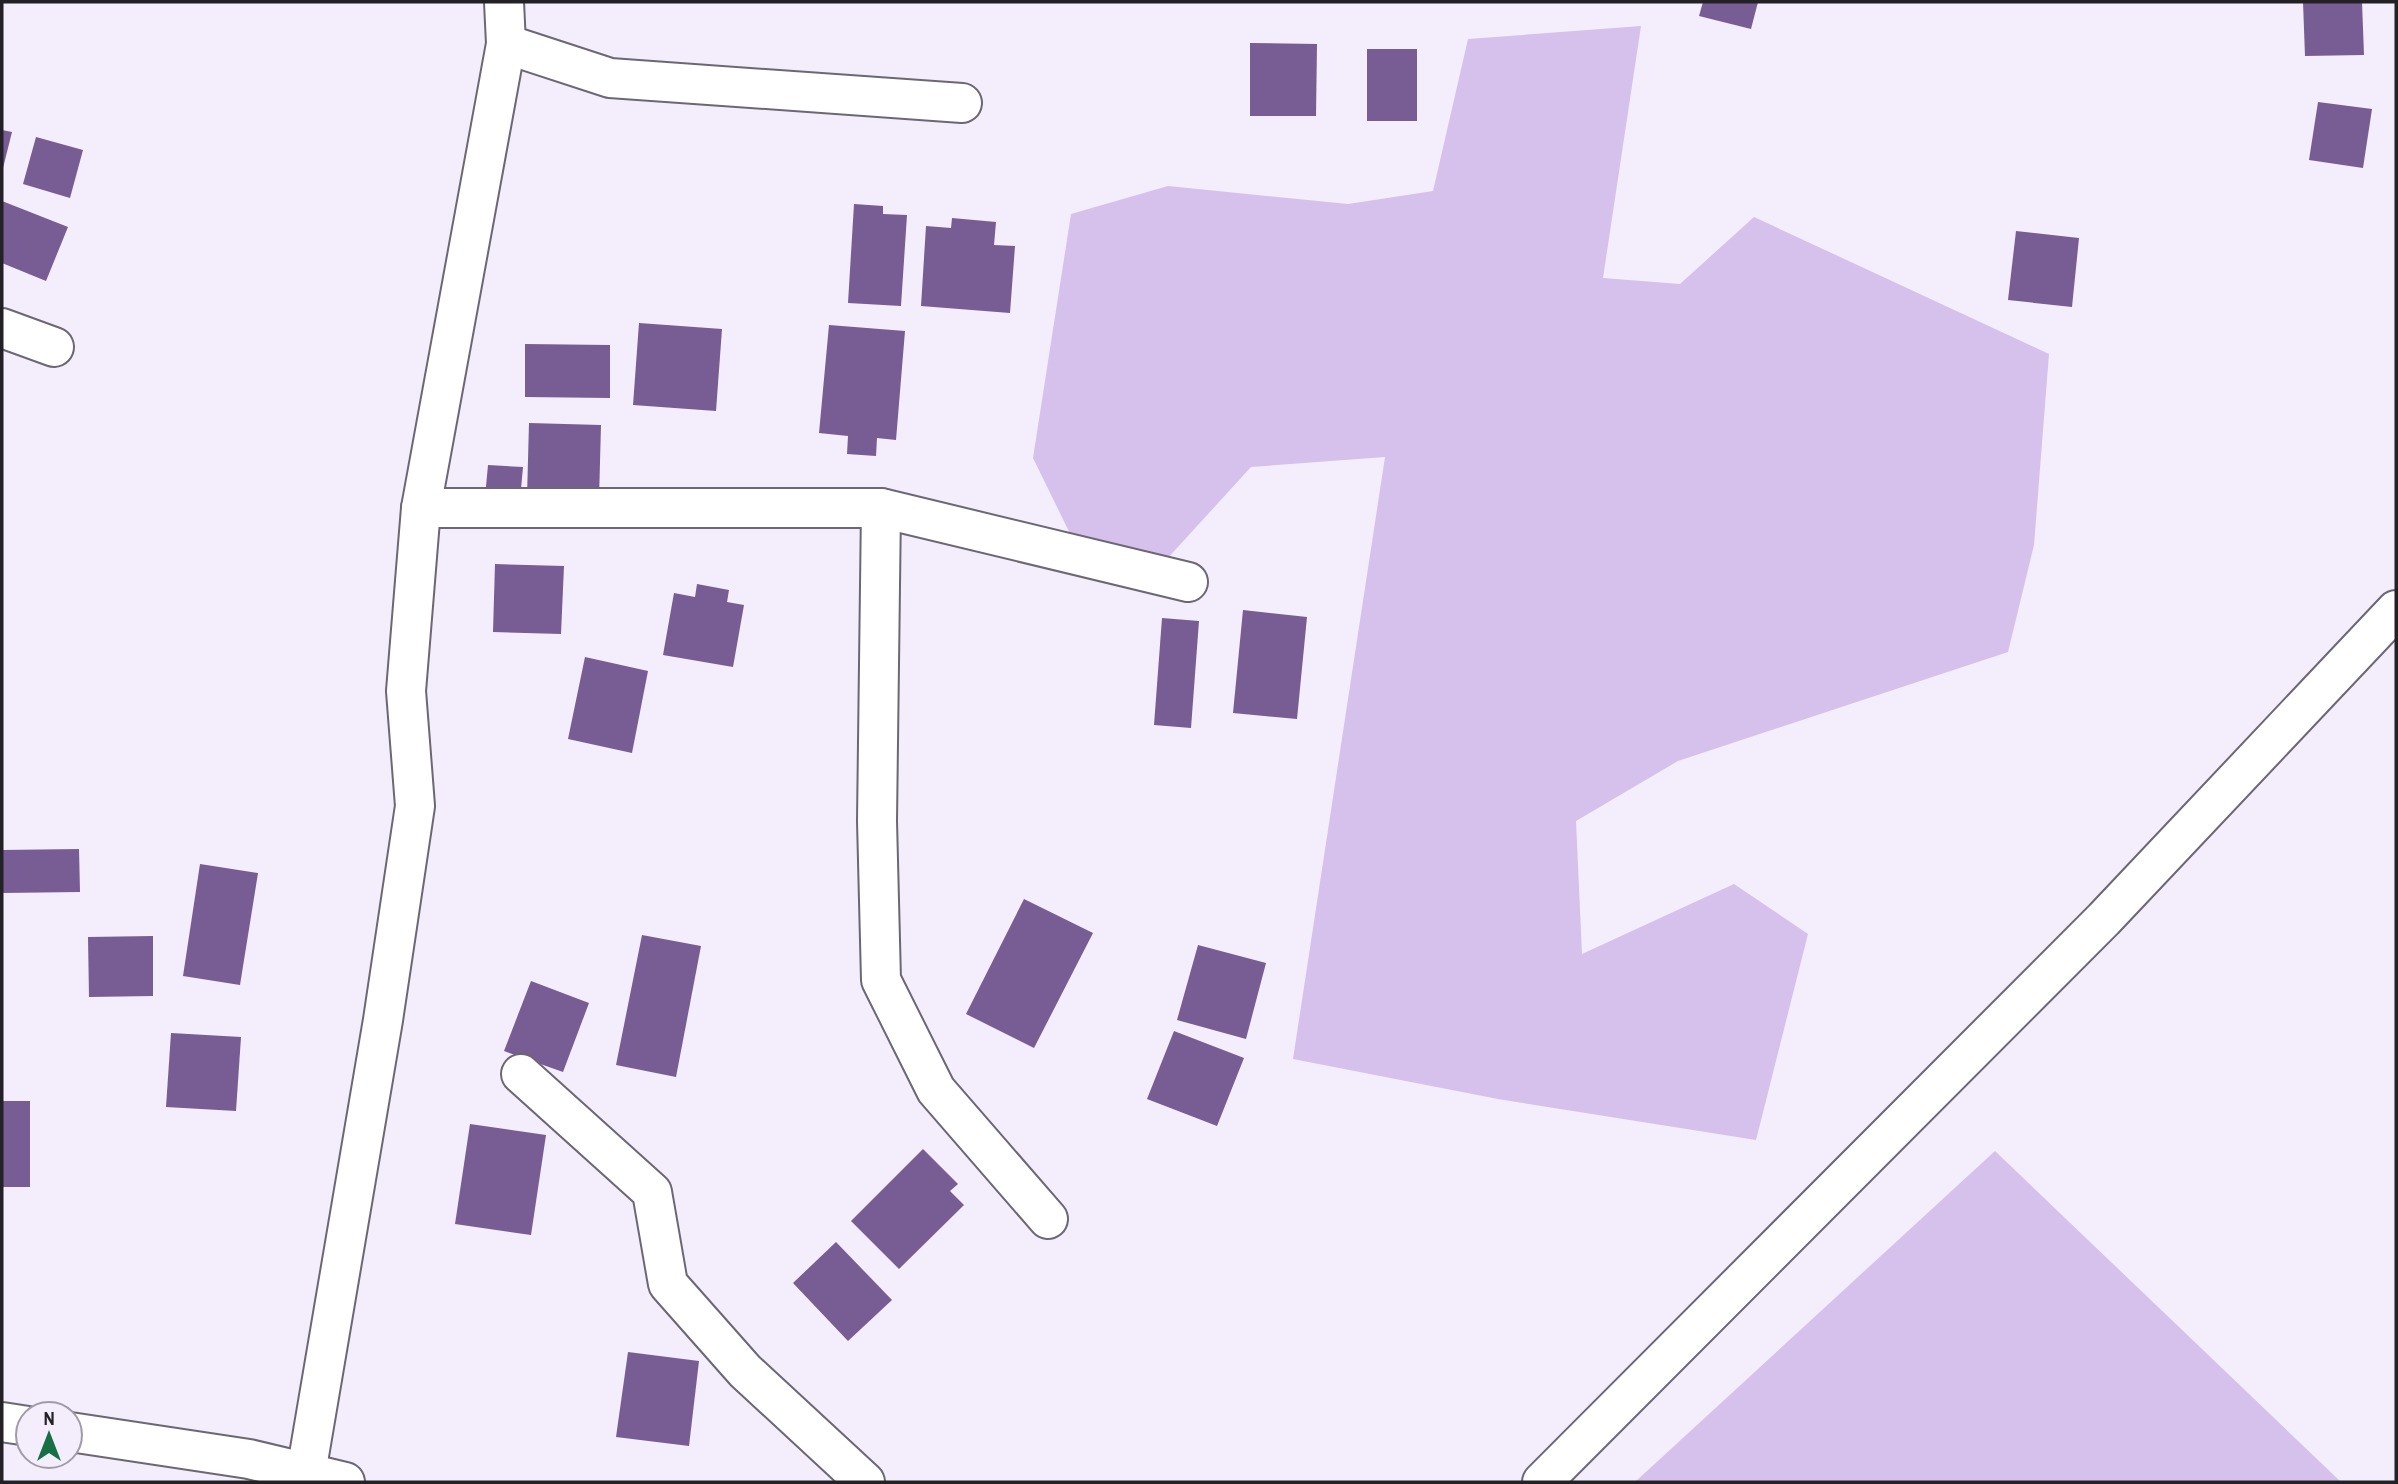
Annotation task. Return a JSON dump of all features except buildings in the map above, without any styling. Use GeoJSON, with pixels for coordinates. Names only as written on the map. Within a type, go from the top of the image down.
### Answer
{"type":"FeatureCollection","features":[{"type":"Feature","properties":{"kind":"street"},"geometry":{"type":"LineString","coordinates":[[306,1473],[383,1020],[415,806],[406,691],[421,508],[506,44],[504,2]]}},
{"type":"Feature","properties":{"kind":"street"},"geometry":{"type":"LineString","coordinates":[[506,44],[610,78],[962,103]]}},
{"type":"Feature","properties":{"kind":"street"},"geometry":{"type":"LineString","coordinates":[[2,328],[54,347]]}},
{"type":"Feature","properties":{"kind":"street"},"geometry":{"type":"LineString","coordinates":[[421,508],[881,508],[1188,582]]}},
{"type":"Feature","properties":{"kind":"street"},"geometry":{"type":"LineString","coordinates":[[881,508],[877,821],[881,980],[936,1090],[1048,1219]]}},
{"type":"Feature","properties":{"kind":"street"},"geometry":{"type":"LineString","coordinates":[[1542,1482],[2104,919],[2396,610]]}},
{"type":"Feature","properties":{"kind":"street"},"geometry":{"type":"LineString","coordinates":[[521,1074],[652,1192],[668,1284],[745,1371],[865,1482]]}},
{"type":"Feature","properties":{"kind":"street"},"geometry":{"type":"LineString","coordinates":[[84,1434],[249,1460],[345,1482]]}},
{"type":"Feature","properties":{"kind":"shaded area"},"geometry":{"type":"Polygon","coordinates":[[[1641,26],[1603,278],[1680,284],[1754,217],[2049,354],[2034,545],[2008,652],[1678,761],[1576,821],[1582,954],[1734,884],[1808,934],[1756,1140],[1498,1099],[1293,1059],[1385,457],[1251,467],[1166,560],[1081,556],[1033,458],[1071,214],[1168,186],[1348,204],[1433,191],[1468,39],[1641,26]]]}},
{"type":"Feature","properties":{"kind":"shaded area"},"geometry":{"type":"Polygon","coordinates":[[[1995,1151],[2341,1482],[1635,1482],[1995,1151]]]}}]}
